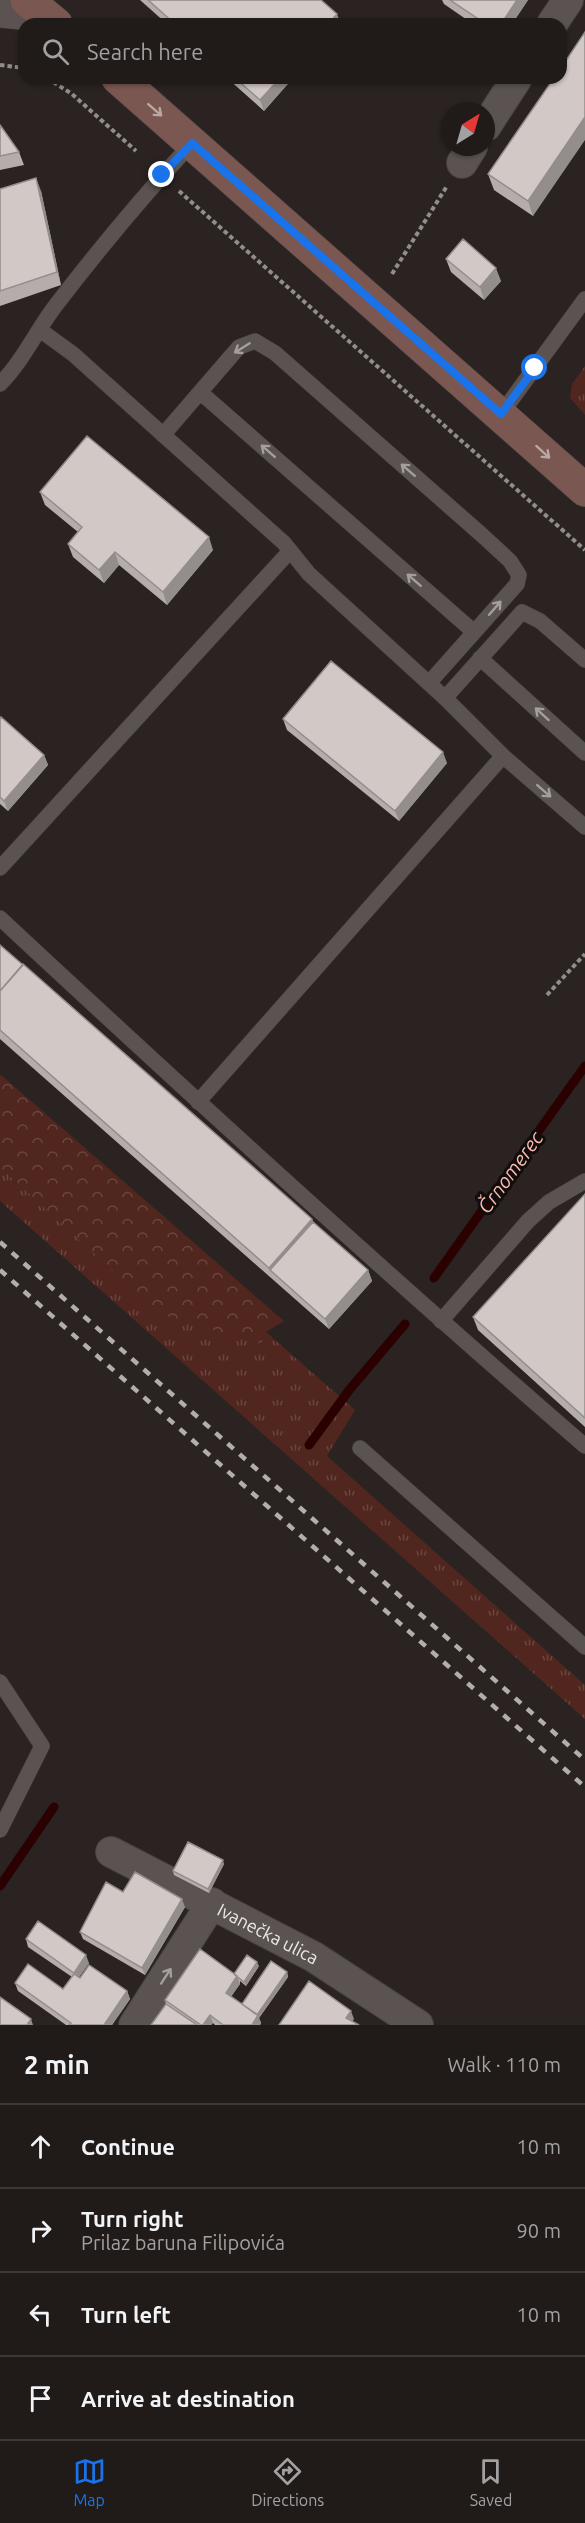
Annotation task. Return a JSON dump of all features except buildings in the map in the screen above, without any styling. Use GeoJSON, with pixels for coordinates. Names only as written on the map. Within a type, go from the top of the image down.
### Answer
{"type":"FeatureCollection","features":[{"type":"Feature","properties":{"kind":"main road"},"geometry":{"type":"LineString","coordinates":[[27,0],[49,18]]}},
{"type":"Feature","properties":{"kind":"main road"},"geometry":{"type":"LineString","coordinates":[[125,84],[585,490]]}},
{"type":"Feature","properties":{"kind":"street"},"geometry":{"type":"LineString","coordinates":[[556,18],[567,0]]}},
{"type":"Feature","properties":{"kind":"street"},"geometry":{"type":"LineString","coordinates":[[0,11],[22,13],[38,18]]}},
{"type":"Feature","properties":{"kind":"street"},"geometry":{"type":"LineString","coordinates":[[495,112],[513,84]]}},
{"type":"Feature","properties":{"kind":"street","name":"Ivanečka ulica"},"geometry":{"type":"LineString","coordinates":[[111,1852],[314,1957],[418,2025]]}},
{"type":"Feature","properties":{"kind":"street"},"geometry":{"type":"LineString","coordinates":[[134,2025],[213,1903]]}},
{"type":"Feature","properties":{"kind":"lane"},"geometry":{"type":"LineString","coordinates":[[0,384],[15,369],[40,330],[95,255],[192,143]]}},
{"type":"Feature","properties":{"kind":"lane"},"geometry":{"type":"LineString","coordinates":[[501,414],[585,299]]}},
{"type":"Feature","properties":{"kind":"lane"},"geometry":{"type":"LineString","coordinates":[[40,330],[73,354],[290,550],[309,574],[445,698],[503,756],[585,827]]}},
{"type":"Feature","properties":{"kind":"lane"},"geometry":{"type":"LineString","coordinates":[[163,435],[239,347],[255,341],[275,353],[510,561],[519,574],[517,584],[429,683]]}},
{"type":"Feature","properties":{"kind":"lane"},"geometry":{"type":"LineString","coordinates":[[200,392],[474,632]]}},
{"type":"Feature","properties":{"kind":"lane"},"geometry":{"type":"LineString","coordinates":[[0,868],[290,550]]}},
{"type":"Feature","properties":{"kind":"lane"},"geometry":{"type":"LineString","coordinates":[[445,698],[522,612],[540,621],[585,660]]}},
{"type":"Feature","properties":{"kind":"lane"},"geometry":{"type":"LineString","coordinates":[[480,658],[585,753]]}},
{"type":"Feature","properties":{"kind":"lane"},"geometry":{"type":"LineString","coordinates":[[198,1102],[503,756]]}},
{"type":"Feature","properties":{"kind":"lane"},"geometry":{"type":"LineString","coordinates":[[0,918],[198,1102],[441,1321],[585,1446]]}},
{"type":"Feature","properties":{"kind":"lane"},"geometry":{"type":"LineString","coordinates":[[441,1321],[528,1221],[549,1202],[585,1181]]}},
{"type":"Feature","properties":{"kind":"lane"},"geometry":{"type":"LineString","coordinates":[[360,1448],[585,1647]]}},
{"type":"Feature","properties":{"kind":"lane"},"geometry":{"type":"LineString","coordinates":[[0,1682],[42,1746],[0,1830]]}},
{"type":"Feature","properties":{"kind":"path"},"geometry":{"type":"LineString","coordinates":[[0,65],[18,67]]}},
{"type":"Feature","properties":{"kind":"path"},"geometry":{"type":"LineString","coordinates":[[56,84],[72,94],[136,151]]}},
{"type":"Feature","properties":{"kind":"path"},"geometry":{"type":"LineString","coordinates":[[392,274],[466,156]]}},
{"type":"Feature","properties":{"kind":"path"},"geometry":{"type":"LineString","coordinates":[[178,190],[585,550]]}},
{"type":"Feature","properties":{"kind":"path"},"geometry":{"type":"LineString","coordinates":[[547,995],[585,954]]}},
{"type":"Feature","properties":{"kind":"green space"},"geometry":{"type":"Polygon","coordinates":[[[585,366],[585,415],[570,398],[572,384],[585,366]]]}},
{"type":"Feature","properties":{"kind":"green space"},"geometry":{"type":"Polygon","coordinates":[[[0,1074],[284,1321],[266,1332],[261,1344],[160,1314],[0,1167],[0,1074]]]}},
{"type":"Feature","properties":{"kind":"green space"},"geometry":{"type":"Polygon","coordinates":[[[0,1167],[80,1239],[260,1344],[266,1332],[355,1410],[327,1456],[585,1685],[585,1719],[0,1201],[0,1167]]]}},
{"type":"Feature","properties":{"kind":"waterway","name":"Črnomerec"},"geometry":{"type":"LineString","coordinates":[[434,1278],[585,1066]]}},
{"type":"Feature","properties":{"kind":"waterway","name":"Črnomerec"},"geometry":{"type":"LineString","coordinates":[[309,1445],[350,1389],[405,1324]]}},
{"type":"Feature","properties":{"kind":"waterway","name":"Črnomerec"},"geometry":{"type":"LineString","coordinates":[[0,1886],[54,1807]]}},
{"type":"Feature","properties":{"kind":"railway"},"geometry":{"type":"LineString","coordinates":[[0,1242],[585,1760]]}},
{"type":"Feature","properties":{"kind":"railway"},"geometry":{"type":"LineString","coordinates":[[0,1270],[585,1787]]}},
{"type":"Feature","properties":{"kind":"route"},"geometry":{"type":"LineString","coordinates":[[162,175],[192,143],[501,414],[535,368]]}}]}
